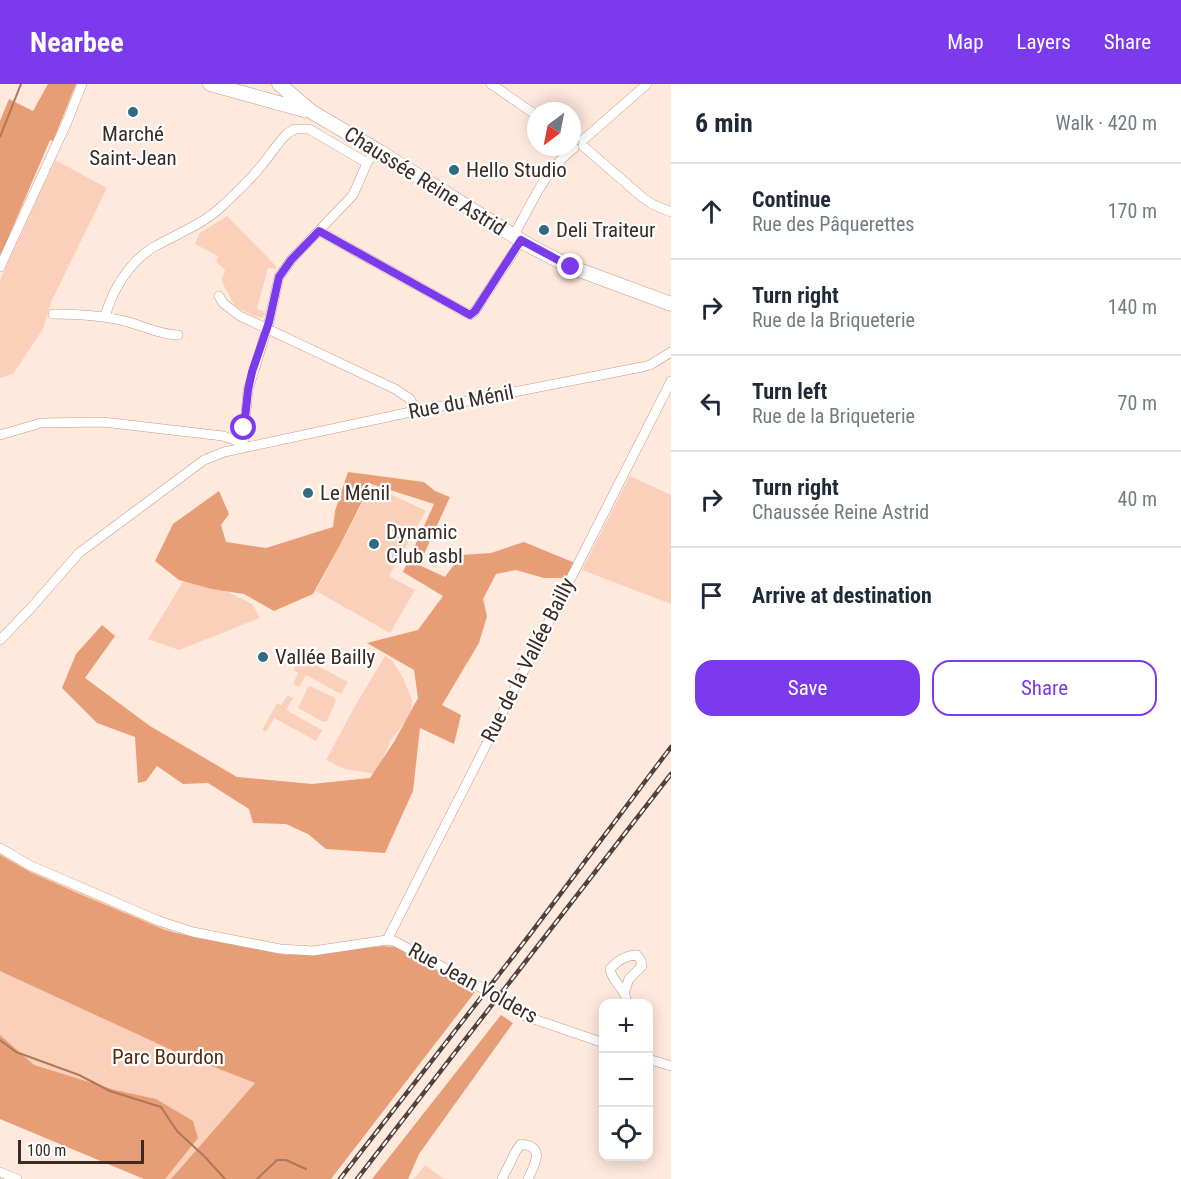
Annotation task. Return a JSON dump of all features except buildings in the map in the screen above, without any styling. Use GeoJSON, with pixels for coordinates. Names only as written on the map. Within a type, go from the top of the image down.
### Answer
{"type":"FeatureCollection","features":[{"type":"Feature","properties":{"kind":"main road"},"geometry":{"type":"LineString","coordinates":[[210,84],[252,89],[268,99],[312,112]]}},
{"type":"Feature","properties":{"kind":"main road"},"geometry":{"type":"LineString","coordinates":[[268,99],[272,84]]}},
{"type":"Feature","properties":{"kind":"main road"},"geometry":{"type":"LineString","coordinates":[[279,84],[312,112]]}},
{"type":"Feature","properties":{"kind":"main road","name":"Chaussée Reine Astrid"},"geometry":{"type":"LineString","coordinates":[[312,112],[517,238],[571,267],[671,304]]}},
{"type":"Feature","properties":{"kind":"street"},"geometry":{"type":"LineString","coordinates":[[0,267],[67,122],[82,84]]}},
{"type":"Feature","properties":{"kind":"street"},"geometry":{"type":"LineString","coordinates":[[491,84],[527,109]]}},
{"type":"Feature","properties":{"kind":"street"},"geometry":{"type":"LineString","coordinates":[[581,138],[647,84]]}},
{"type":"Feature","properties":{"kind":"street"},"geometry":{"type":"LineString","coordinates":[[105,317],[115,292],[136,261],[154,247],[216,211],[254,174],[288,133],[295,129],[309,129],[367,163]]}},
{"type":"Feature","properties":{"kind":"street"},"geometry":{"type":"LineString","coordinates":[[581,148],[642,197],[671,212]]}},
{"type":"Feature","properties":{"kind":"street"},"geometry":{"type":"LineString","coordinates":[[0,640],[79,553],[204,460],[245,446],[248,390],[267,328],[279,277],[291,260],[353,195],[367,163],[376,150]]}},
{"type":"Feature","properties":{"kind":"street"},"geometry":{"type":"LineString","coordinates":[[319,231],[470,315],[475,311],[517,238],[544,179],[564,156]]}},
{"type":"Feature","properties":{"kind":"street"},"geometry":{"type":"LineString","coordinates":[[219,296],[223,303],[240,316],[395,389],[410,399],[416,410]]}},
{"type":"Feature","properties":{"kind":"street"},"geometry":{"type":"LineString","coordinates":[[53,314],[105,317],[169,335],[178,335]]}},
{"type":"Feature","properties":{"kind":"street","name":"Rue du Ménil"},"geometry":{"type":"LineString","coordinates":[[0,435],[41,423],[103,422],[223,436],[245,446],[416,410],[642,367],[650,365],[671,352]]}},
{"type":"Feature","properties":{"kind":"street","name":"Rue de la Vallée Bailly"},"geometry":{"type":"LineString","coordinates":[[387,939],[671,381]]}},
{"type":"Feature","properties":{"kind":"street","name":"Rue Jean Volders"},"geometry":{"type":"LineString","coordinates":[[0,848],[29,865],[159,921],[193,932],[280,949],[313,951],[387,939],[400,943],[482,988],[522,1015],[599,1042]]}},
{"type":"Feature","properties":{"kind":"street"},"geometry":{"type":"LineString","coordinates":[[624,993],[626,999]]}},
{"type":"Feature","properties":{"kind":"street"},"geometry":{"type":"LineString","coordinates":[[653,1061],[671,1066]]}},
{"type":"Feature","properties":{"kind":"street"},"geometry":{"type":"LineString","coordinates":[[502,1179],[521,1144],[534,1148],[537,1154],[537,1160],[528,1179]]}},
{"type":"Feature","properties":{"kind":"street"},"geometry":{"type":"LineString","coordinates":[[0,1172],[17,1179]]}},
{"type":"Feature","properties":{"kind":"green space"},"geometry":{"type":"Polygon","coordinates":[[[55,160],[107,188],[52,300],[43,329],[13,374],[0,378],[0,280],[55,160]]]}},
{"type":"Feature","properties":{"kind":"green space"},"geometry":{"type":"Polygon","coordinates":[[[227,216],[276,266],[276,269],[268,268],[257,309],[265,312],[263,318],[235,306],[223,284],[225,270],[216,262],[218,256],[195,244],[200,233],[227,216]]]}},
{"type":"Feature","properties":{"kind":"green space"},"geometry":{"type":"Polygon","coordinates":[[[630,476],[671,495],[671,604],[582,570],[630,476]]]}},
{"type":"Feature","properties":{"kind":"green space","name":"Dynamic Club asbl"},"geometry":{"type":"Polygon","coordinates":[[[372,485],[426,511],[389,576],[415,590],[390,633],[316,591],[372,485]]]}},
{"type":"Feature","properties":{"kind":"green space"},"geometry":{"type":"Polygon","coordinates":[[[189,572],[252,604],[260,618],[179,650],[148,639],[189,572]]]}},
{"type":"Feature","properties":{"kind":"green space"},"geometry":{"type":"Polygon","coordinates":[[[302,655],[306,660],[348,682],[341,694],[306,675],[299,687],[293,684],[298,673],[294,670],[302,655]]]}},
{"type":"Feature","properties":{"kind":"green space"},"geometry":{"type":"Polygon","coordinates":[[[385,656],[392,660],[403,678],[412,700],[410,715],[390,741],[377,774],[344,769],[326,760],[385,656]]]}},
{"type":"Feature","properties":{"kind":"green space"},"geometry":{"type":"Polygon","coordinates":[[[310,686],[335,698],[336,701],[327,721],[323,722],[298,708],[310,686]]]}},
{"type":"Feature","properties":{"kind":"green space"},"geometry":{"type":"Polygon","coordinates":[[[288,695],[293,698],[286,710],[322,730],[316,741],[274,718],[266,732],[262,730],[277,703],[281,705],[288,695]]]}},
{"type":"Feature","properties":{"kind":"green space","name":"Parc Bourdon"},"geometry":{"type":"Polygon","coordinates":[[[0,852],[184,937],[263,952],[395,947],[475,992],[336,1163],[327,1179],[144,1179],[0,1119],[0,852]]]}},
{"type":"Feature","properties":{"kind":"green space"},"geometry":{"type":"Polygon","coordinates":[[[425,1165],[444,1179],[414,1179],[425,1165]]]}},
{"type":"Feature","properties":{"kind":"shaded area"},"geometry":{"type":"Polygon","coordinates":[[[48,84],[76,84],[53,141],[50,140],[0,257],[0,121],[9,99],[33,111],[48,84]]]}},
{"type":"Feature","properties":{"kind":"shaded area"},"geometry":{"type":"Polygon","coordinates":[[[348,472],[424,482],[435,491],[450,497],[419,565],[445,577],[461,555],[491,553],[524,542],[575,563],[569,578],[544,578],[516,570],[496,574],[483,599],[487,616],[479,643],[442,705],[461,715],[454,744],[420,728],[413,791],[385,853],[326,849],[308,834],[286,824],[253,823],[249,809],[208,783],[183,784],[157,766],[146,781],[138,783],[135,737],[97,723],[62,688],[76,654],[102,625],[115,636],[85,678],[150,726],[237,777],[312,784],[370,778],[394,742],[418,698],[414,670],[367,643],[418,630],[443,596],[403,572],[434,504],[371,484],[313,594],[274,611],[244,594],[212,589],[179,580],[155,561],[173,524],[219,491],[229,514],[221,525],[226,542],[266,548],[333,527],[335,511],[348,472]]]}},
{"type":"Feature","properties":{"kind":"shaded area","name":"Parc Bourdon"},"geometry":{"type":"Polygon","coordinates":[[[0,855],[30,872],[165,930],[286,955],[384,946],[395,947],[475,992],[331,1179],[171,1179],[255,1083],[176,1052],[0,971],[0,855]]]}},
{"type":"Feature","properties":{"kind":"shaded area"},"geometry":{"type":"Polygon","coordinates":[[[501,1015],[513,1023],[419,1154],[408,1179],[372,1179],[501,1015]]]}},
{"type":"Feature","properties":{"kind":"shaded area"},"geometry":{"type":"Polygon","coordinates":[[[0,1035],[34,1065],[115,1090],[156,1099],[193,1121],[198,1138],[165,1179],[144,1179],[0,1119],[0,1035]]]}},
{"type":"Feature","properties":{"kind":"waterway"},"geometry":{"type":"LineString","coordinates":[[0,137],[21,84]]}},
{"type":"Feature","properties":{"kind":"waterway"},"geometry":{"type":"LineString","coordinates":[[0,1040],[16,1052],[79,1075],[110,1091],[161,1107],[177,1131],[225,1179]]}},
{"type":"Feature","properties":{"kind":"waterway"},"geometry":{"type":"LineString","coordinates":[[257,1179],[277,1160],[286,1160],[306,1169]]}},
{"type":"Feature","properties":{"kind":"railway"},"geometry":{"type":"LineString","coordinates":[[340,1179],[528,937],[671,747]]}},
{"type":"Feature","properties":{"kind":"railway"},"geometry":{"type":"LineString","coordinates":[[357,1179],[671,774]]}},
{"type":"Feature","properties":{"kind":"place","name":"Marché Saint-Jean"},"geometry":{"type":"Point","coordinates":[133,112]}},
{"type":"Feature","properties":{"kind":"place","name":"Hello Studio"},"geometry":{"type":"Point","coordinates":[454,170]}},
{"type":"Feature","properties":{"kind":"place","name":"Deli Traiteur"},"geometry":{"type":"Point","coordinates":[544,230]}},
{"type":"Feature","properties":{"kind":"place","name":"Le Ménil"},"geometry":{"type":"Point","coordinates":[308,493]}},
{"type":"Feature","properties":{"kind":"place","name":"Dynamic Club asbl"},"geometry":{"type":"Point","coordinates":[374,544]}},
{"type":"Feature","properties":{"kind":"place","name":"Vallée Bailly"},"geometry":{"type":"Point","coordinates":[263,657]}},
{"type":"Feature","properties":{"kind":"route"},"geometry":{"type":"LineString","coordinates":[[244,428],[245,407],[252,372],[269,322],[279,277],[284,268],[319,231],[470,315],[475,311],[521,240],[571,267]]}}]}
